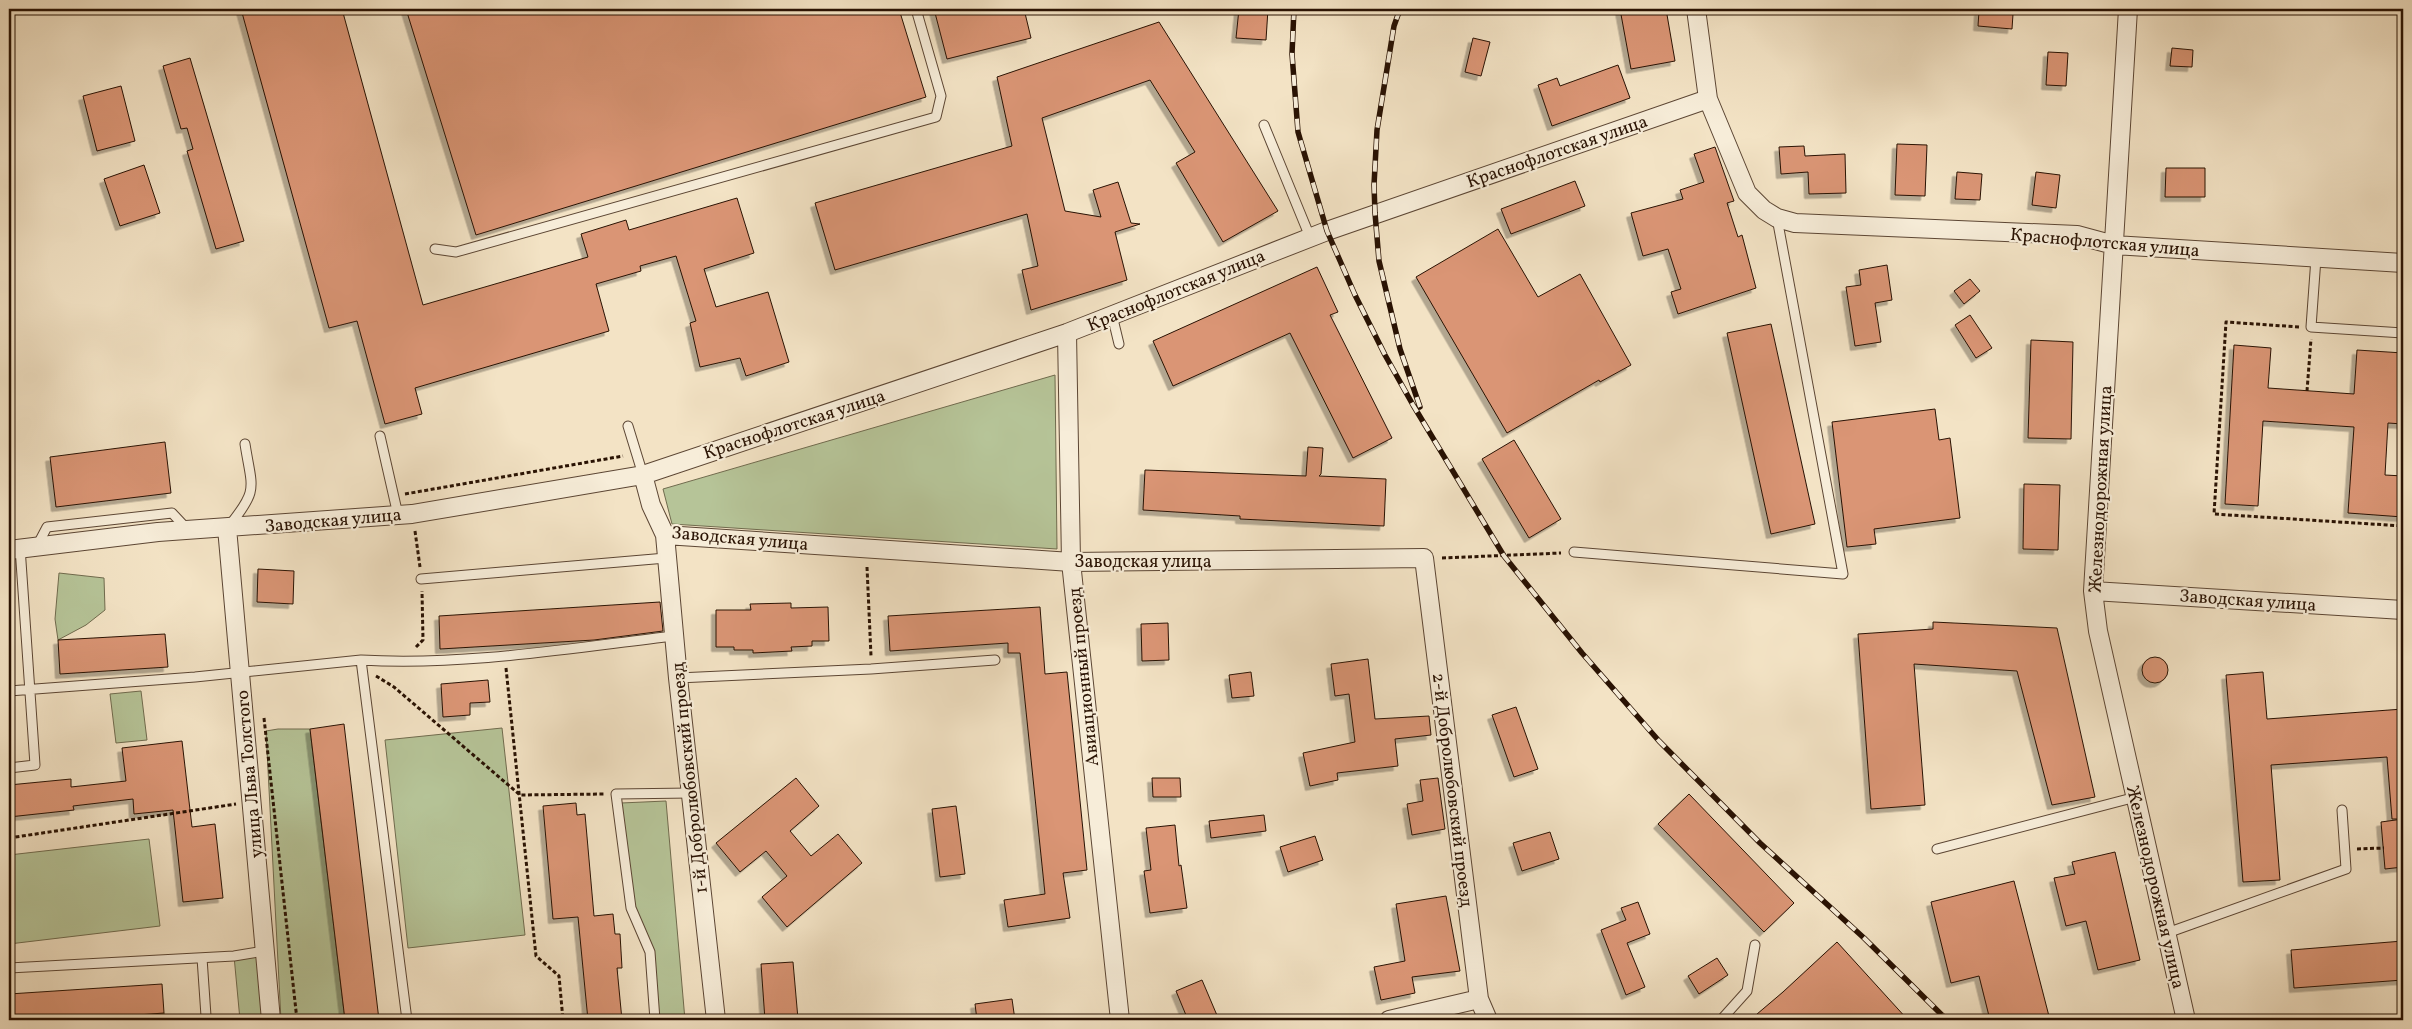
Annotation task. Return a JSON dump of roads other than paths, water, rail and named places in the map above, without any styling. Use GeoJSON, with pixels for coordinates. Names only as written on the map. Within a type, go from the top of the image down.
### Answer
{"type":"FeatureCollection","features":[{"type":"Feature","properties":{"kind":"street"},"geometry":{"type":"LineString","coordinates":[[1696,9],[1708,99],[1747,193],[1764,210],[1777,218]]}},
{"type":"Feature","properties":{"kind":"street","name":"Железнодорожная улица"},"geometry":{"type":"LineString","coordinates":[[2128,9],[2094,591],[2098,630],[2186,1020]]}},
{"type":"Feature","properties":{"kind":"street","name":"Краснофлотская улица"},"geometry":{"type":"LineString","coordinates":[[642,475],[1067,334],[1310,237],[1708,99]]}},
{"type":"Feature","properties":{"kind":"street","name":"Краснофлотская улица"},"geometry":{"type":"LineString","coordinates":[[1777,218],[1795,223],[2077,236],[2114,245],[2403,263]]}},
{"type":"Feature","properties":{"kind":"street","name":"Авиационный проезд"},"geometry":{"type":"LineString","coordinates":[[1067,334],[1071,562],[1120,1020]]}},
{"type":"Feature","properties":{"kind":"street","name":"Заводская улица"},"geometry":{"type":"LineString","coordinates":[[22,548],[188,530],[398,515],[642,475],[651,505],[665,535],[1071,562],[1424,558]]}},
{"type":"Feature","properties":{"kind":"street","name":"улица Льва Толстого"},"geometry":{"type":"LineString","coordinates":[[227,528],[271,1020]]}},
{"type":"Feature","properties":{"kind":"street","name":"1-й Добролюбовский проезд"},"geometry":{"type":"LineString","coordinates":[[665,535],[678,678],[715,1018]]}},
{"type":"Feature","properties":{"kind":"street","name":"2-й Добролюбовский проезд"},"geometry":{"type":"LineString","coordinates":[[1424,558],[1479,999],[1488,1020]]}},
{"type":"Feature","properties":{"kind":"street","name":"Заводская улица"},"geometry":{"type":"LineString","coordinates":[[2094,591],[2403,610]]}},
{"type":"Feature","properties":{"kind":"street"},"geometry":{"type":"LineString","coordinates":[[1389,1020],[1479,999]]}},
{"type":"Feature","properties":{"kind":"lane"},"geometry":{"type":"LineString","coordinates":[[435,249],[456,252],[936,117],[940,96],[916,9]]}},
{"type":"Feature","properties":{"kind":"lane"},"geometry":{"type":"LineString","coordinates":[[1264,125],[1310,237]]}},
{"type":"Feature","properties":{"kind":"lane"},"geometry":{"type":"LineString","coordinates":[[1574,552],[1654,556],[1844,577],[1777,218]]}},
{"type":"Feature","properties":{"kind":"lane"},"geometry":{"type":"LineString","coordinates":[[2316,258],[2311,327],[2403,333]]}},
{"type":"Feature","properties":{"kind":"lane"},"geometry":{"type":"LineString","coordinates":[[1112,316],[1119,344]]}},
{"type":"Feature","properties":{"kind":"lane"},"geometry":{"type":"LineString","coordinates":[[628,426],[642,475]]}},
{"type":"Feature","properties":{"kind":"lane"},"geometry":{"type":"LineString","coordinates":[[380,436],[398,515]]}},
{"type":"Feature","properties":{"kind":"lane"},"geometry":{"type":"LineString","coordinates":[[227,528],[246,505],[253,491],[244,444]]}},
{"type":"Feature","properties":{"kind":"lane"},"geometry":{"type":"LineString","coordinates":[[9,768],[34,765],[22,548],[46,524],[172,513],[188,530]]}},
{"type":"Feature","properties":{"kind":"lane"},"geometry":{"type":"LineString","coordinates":[[421,579],[666,558]]}},
{"type":"Feature","properties":{"kind":"lane"},"geometry":{"type":"LineString","coordinates":[[9,691],[195,677],[241,671],[504,655],[674,636]]}},
{"type":"Feature","properties":{"kind":"lane"},"geometry":{"type":"LineString","coordinates":[[678,678],[871,669],[995,660]]}},
{"type":"Feature","properties":{"kind":"lane"},"geometry":{"type":"LineString","coordinates":[[362,664],[407,1020]]}},
{"type":"Feature","properties":{"kind":"lane"},"geometry":{"type":"LineString","coordinates":[[655,1020],[650,952],[631,908],[616,794],[691,793]]}},
{"type":"Feature","properties":{"kind":"lane"},"geometry":{"type":"LineString","coordinates":[[1937,849],[2136,797]]}},
{"type":"Feature","properties":{"kind":"lane"},"geometry":{"type":"LineString","coordinates":[[2167,933],[2346,869],[2342,810]]}},
{"type":"Feature","properties":{"kind":"lane"},"geometry":{"type":"LineString","coordinates":[[1720,1020],[1747,992],[1755,945]]}},
{"type":"Feature","properties":{"kind":"lane"},"geometry":{"type":"LineString","coordinates":[[9,968],[202,958],[264,951]]}},
{"type":"Feature","properties":{"kind":"lane"},"geometry":{"type":"LineString","coordinates":[[202,958],[206,1016]]}},
{"type":"Feature","properties":{"kind":"railway"},"geometry":{"type":"LineString","coordinates":[[1294,9],[1292,54],[1298,132],[1327,231],[1355,295],[1385,355],[1504,556],[1582,653],[1659,741],[1760,843],[1864,938],[1947,1020]]}},
{"type":"Feature","properties":{"kind":"railway"},"geometry":{"type":"LineString","coordinates":[[1400,9],[1394,26],[1377,130],[1374,185],[1375,213],[1379,261],[1400,349],[1420,407]]}}]}
